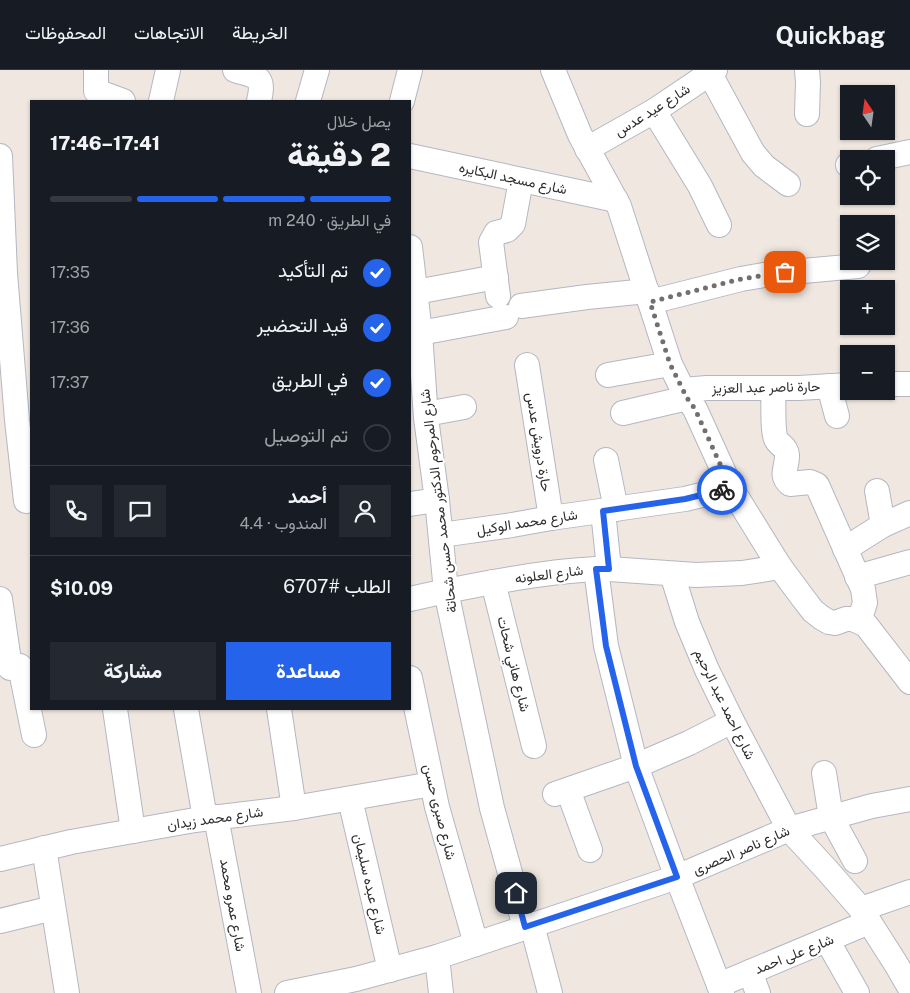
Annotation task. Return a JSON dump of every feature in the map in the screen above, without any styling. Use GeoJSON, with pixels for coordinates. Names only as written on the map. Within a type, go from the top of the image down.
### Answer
{"type":"FeatureCollection","features":[{"type":"Feature","properties":{"kind":"street"},"geometry":{"type":"LineString","coordinates":[[161,100],[168,70]]}},
{"type":"Feature","properties":{"kind":"street"},"geometry":{"type":"LineString","coordinates":[[235,70],[256,76],[260,80],[262,90],[259,100]]}},
{"type":"Feature","properties":{"kind":"street"},"geometry":{"type":"LineString","coordinates":[[308,100],[317,70]]}},
{"type":"Feature","properties":{"kind":"street"},"geometry":{"type":"LineString","coordinates":[[402,100],[410,70]]}},
{"type":"Feature","properties":{"kind":"street"},"geometry":{"type":"LineString","coordinates":[[553,70],[587,149],[619,206],[670,364],[695,409],[731,488],[780,567],[813,611],[829,622],[835,623],[846,619],[859,621],[866,625],[910,682]]}},
{"type":"Feature","properties":{"kind":"street"},"geometry":{"type":"LineString","coordinates":[[806,114],[807,70]]}},
{"type":"Feature","properties":{"kind":"street"},"geometry":{"type":"LineString","coordinates":[[712,72],[752,153],[764,166],[788,184]]}},
{"type":"Feature","properties":{"kind":"street","name":"شارع عيد عدس"},"geometry":{"type":"LineString","coordinates":[[587,149],[654,112],[712,72]]}},
{"type":"Feature","properties":{"kind":"street"},"geometry":{"type":"LineString","coordinates":[[96,80],[122,100]]}},
{"type":"Feature","properties":{"kind":"street"},"geometry":{"type":"LineString","coordinates":[[654,112],[700,186],[718,225]]}},
{"type":"Feature","properties":{"kind":"street"},"geometry":{"type":"LineString","coordinates":[[895,155],[910,152]]}},
{"type":"Feature","properties":{"kind":"street"},"geometry":{"type":"LineString","coordinates":[[0,156],[6,273],[24,419],[26,501]]}},
{"type":"Feature","properties":{"kind":"street","name":"شارع مسجد البكايره"},"geometry":{"type":"LineString","coordinates":[[411,156],[616,200]]}},
{"type":"Feature","properties":{"kind":"street"},"geometry":{"type":"LineString","coordinates":[[505,299],[492,242],[496,233],[507,230],[513,224],[521,180]]}},
{"type":"Feature","properties":{"kind":"street","name":"شارع المرحوم الدكتور محمد حسن شحاتة"},"geometry":{"type":"LineString","coordinates":[[411,259],[420,333],[421,416],[437,500],[446,591],[492,808],[550,993]]}},
{"type":"Feature","properties":{"kind":"street"},"geometry":{"type":"LineString","coordinates":[[416,292],[505,299],[649,296],[770,274],[840,268]]}},
{"type":"Feature","properties":{"kind":"street"},"geometry":{"type":"LineString","coordinates":[[420,333],[505,299]]}},
{"type":"Feature","properties":{"kind":"street"},"geometry":{"type":"LineString","coordinates":[[608,375],[670,364]]}},
{"type":"Feature","properties":{"kind":"street","name":"حارة درويش عدس"},"geometry":{"type":"LineString","coordinates":[[527,365],[551,518]]}},
{"type":"Feature","properties":{"kind":"street"},"geometry":{"type":"LineString","coordinates":[[895,384],[910,384]]}},
{"type":"Feature","properties":{"kind":"street"},"geometry":{"type":"LineString","coordinates":[[837,416],[839,386]]}},
{"type":"Feature","properties":{"kind":"street","name":"حارة ناصر عبد العزيز"},"geometry":{"type":"LineString","coordinates":[[622,414],[707,388],[839,386]]}},
{"type":"Feature","properties":{"kind":"street"},"geometry":{"type":"LineString","coordinates":[[774,388],[775,433],[778,443],[784,447],[787,454],[784,472],[786,480],[790,484],[810,482],[817,485],[863,589],[865,603],[859,621]]}},
{"type":"Feature","properties":{"kind":"street"},"geometry":{"type":"LineString","coordinates":[[421,416],[464,407]]}},
{"type":"Feature","properties":{"kind":"street"},"geometry":{"type":"LineString","coordinates":[[606,460],[609,510],[602,569],[606,646],[636,766],[721,989]]}},
{"type":"Feature","properties":{"kind":"street","name":"شارع محمد الوكيل"},"geometry":{"type":"LineString","coordinates":[[441,535],[685,499],[731,488]]}},
{"type":"Feature","properties":{"kind":"street"},"geometry":{"type":"LineString","coordinates":[[878,491],[883,525]]}},
{"type":"Feature","properties":{"kind":"street"},"geometry":{"type":"LineString","coordinates":[[411,504],[437,500]]}},
{"type":"Feature","properties":{"kind":"street"},"geometry":{"type":"LineString","coordinates":[[845,549],[883,525],[910,513]]}},
{"type":"Feature","properties":{"kind":"street"},"geometry":{"type":"LineString","coordinates":[[857,577],[910,562]]}},
{"type":"Feature","properties":{"kind":"street","name":"شارع العلونه"},"geometry":{"type":"LineString","coordinates":[[411,599],[548,573],[602,569],[696,576],[742,573],[780,567]]}},
{"type":"Feature","properties":{"kind":"street","name":"شارع احمد عبد الرحيم"},"geometry":{"type":"LineString","coordinates":[[672,574],[696,645],[707,670],[732,722],[789,829],[826,869],[865,916],[910,988]]}},
{"type":"Feature","properties":{"kind":"street","name":"شارع هاني شحات"},"geometry":{"type":"LineString","coordinates":[[493,582],[534,746]]}},
{"type":"Feature","properties":{"kind":"street"},"geometry":{"type":"LineString","coordinates":[[0,599],[15,667],[34,735]]}},
{"type":"Feature","properties":{"kind":"street","name":"شارع صبرى حسن"},"geometry":{"type":"LineString","coordinates":[[411,683],[437,808],[476,944]]}},
{"type":"Feature","properties":{"kind":"street"},"geometry":{"type":"LineString","coordinates":[[115,710],[133,831]]}},
{"type":"Feature","properties":{"kind":"street","name":"شارع عمرو محمد"},"geometry":{"type":"LineString","coordinates":[[186,710],[249,993]]}},
{"type":"Feature","properties":{"kind":"street"},"geometry":{"type":"LineString","coordinates":[[279,710],[294,808]]}},
{"type":"Feature","properties":{"kind":"street"},"geometry":{"type":"LineString","coordinates":[[590,850],[562,792],[636,766],[732,722]]}},
{"type":"Feature","properties":{"kind":"street"},"geometry":{"type":"LineString","coordinates":[[824,773],[830,817],[855,861]]}},
{"type":"Feature","properties":{"kind":"street","name":"شارع محمد زيدان"},"geometry":{"type":"LineString","coordinates":[[0,858],[133,831],[210,818],[294,808],[432,784]]}},
{"type":"Feature","properties":{"kind":"street","name":"شارع عبده سليمان"},"geometry":{"type":"LineString","coordinates":[[350,799],[390,970]]}},
{"type":"Feature","properties":{"kind":"street","name":"شارع ناصر الحصرى"},"geometry":{"type":"LineString","coordinates":[[287,993],[357,986],[390,970],[437,957],[677,877],[789,829],[872,806],[910,799]]}},
{"type":"Feature","properties":{"kind":"street"},"geometry":{"type":"LineString","coordinates":[[44,848],[67,993]]}},
{"type":"Feature","properties":{"kind":"street","name":"شارع على احمد"},"geometry":{"type":"LineString","coordinates":[[721,989],[754,982],[828,940],[865,916],[910,892]]}},
{"type":"Feature","properties":{"kind":"street"},"geometry":{"type":"LineString","coordinates":[[0,921],[54,908]]}},
{"type":"Feature","properties":{"kind":"street"},"geometry":{"type":"LineString","coordinates":[[828,940],[857,993]]}},
{"type":"Feature","properties":{"kind":"street"},"geometry":{"type":"LineString","coordinates":[[437,957],[441,993]]}},
{"type":"Feature","properties":{"kind":"way so far"},"geometry":{"type":"LineString","coordinates":[[722,490],[731,488],[695,409],[687,398],[670,364],[650,302],[741,279],[785,272]]}},
{"type":"Feature","properties":{"kind":"route"},"geometry":{"type":"LineString","coordinates":[[516,893],[525,927],[677,877],[636,766],[606,646],[596,569],[609,569],[603,511],[685,499],[722,490]]}}]}
